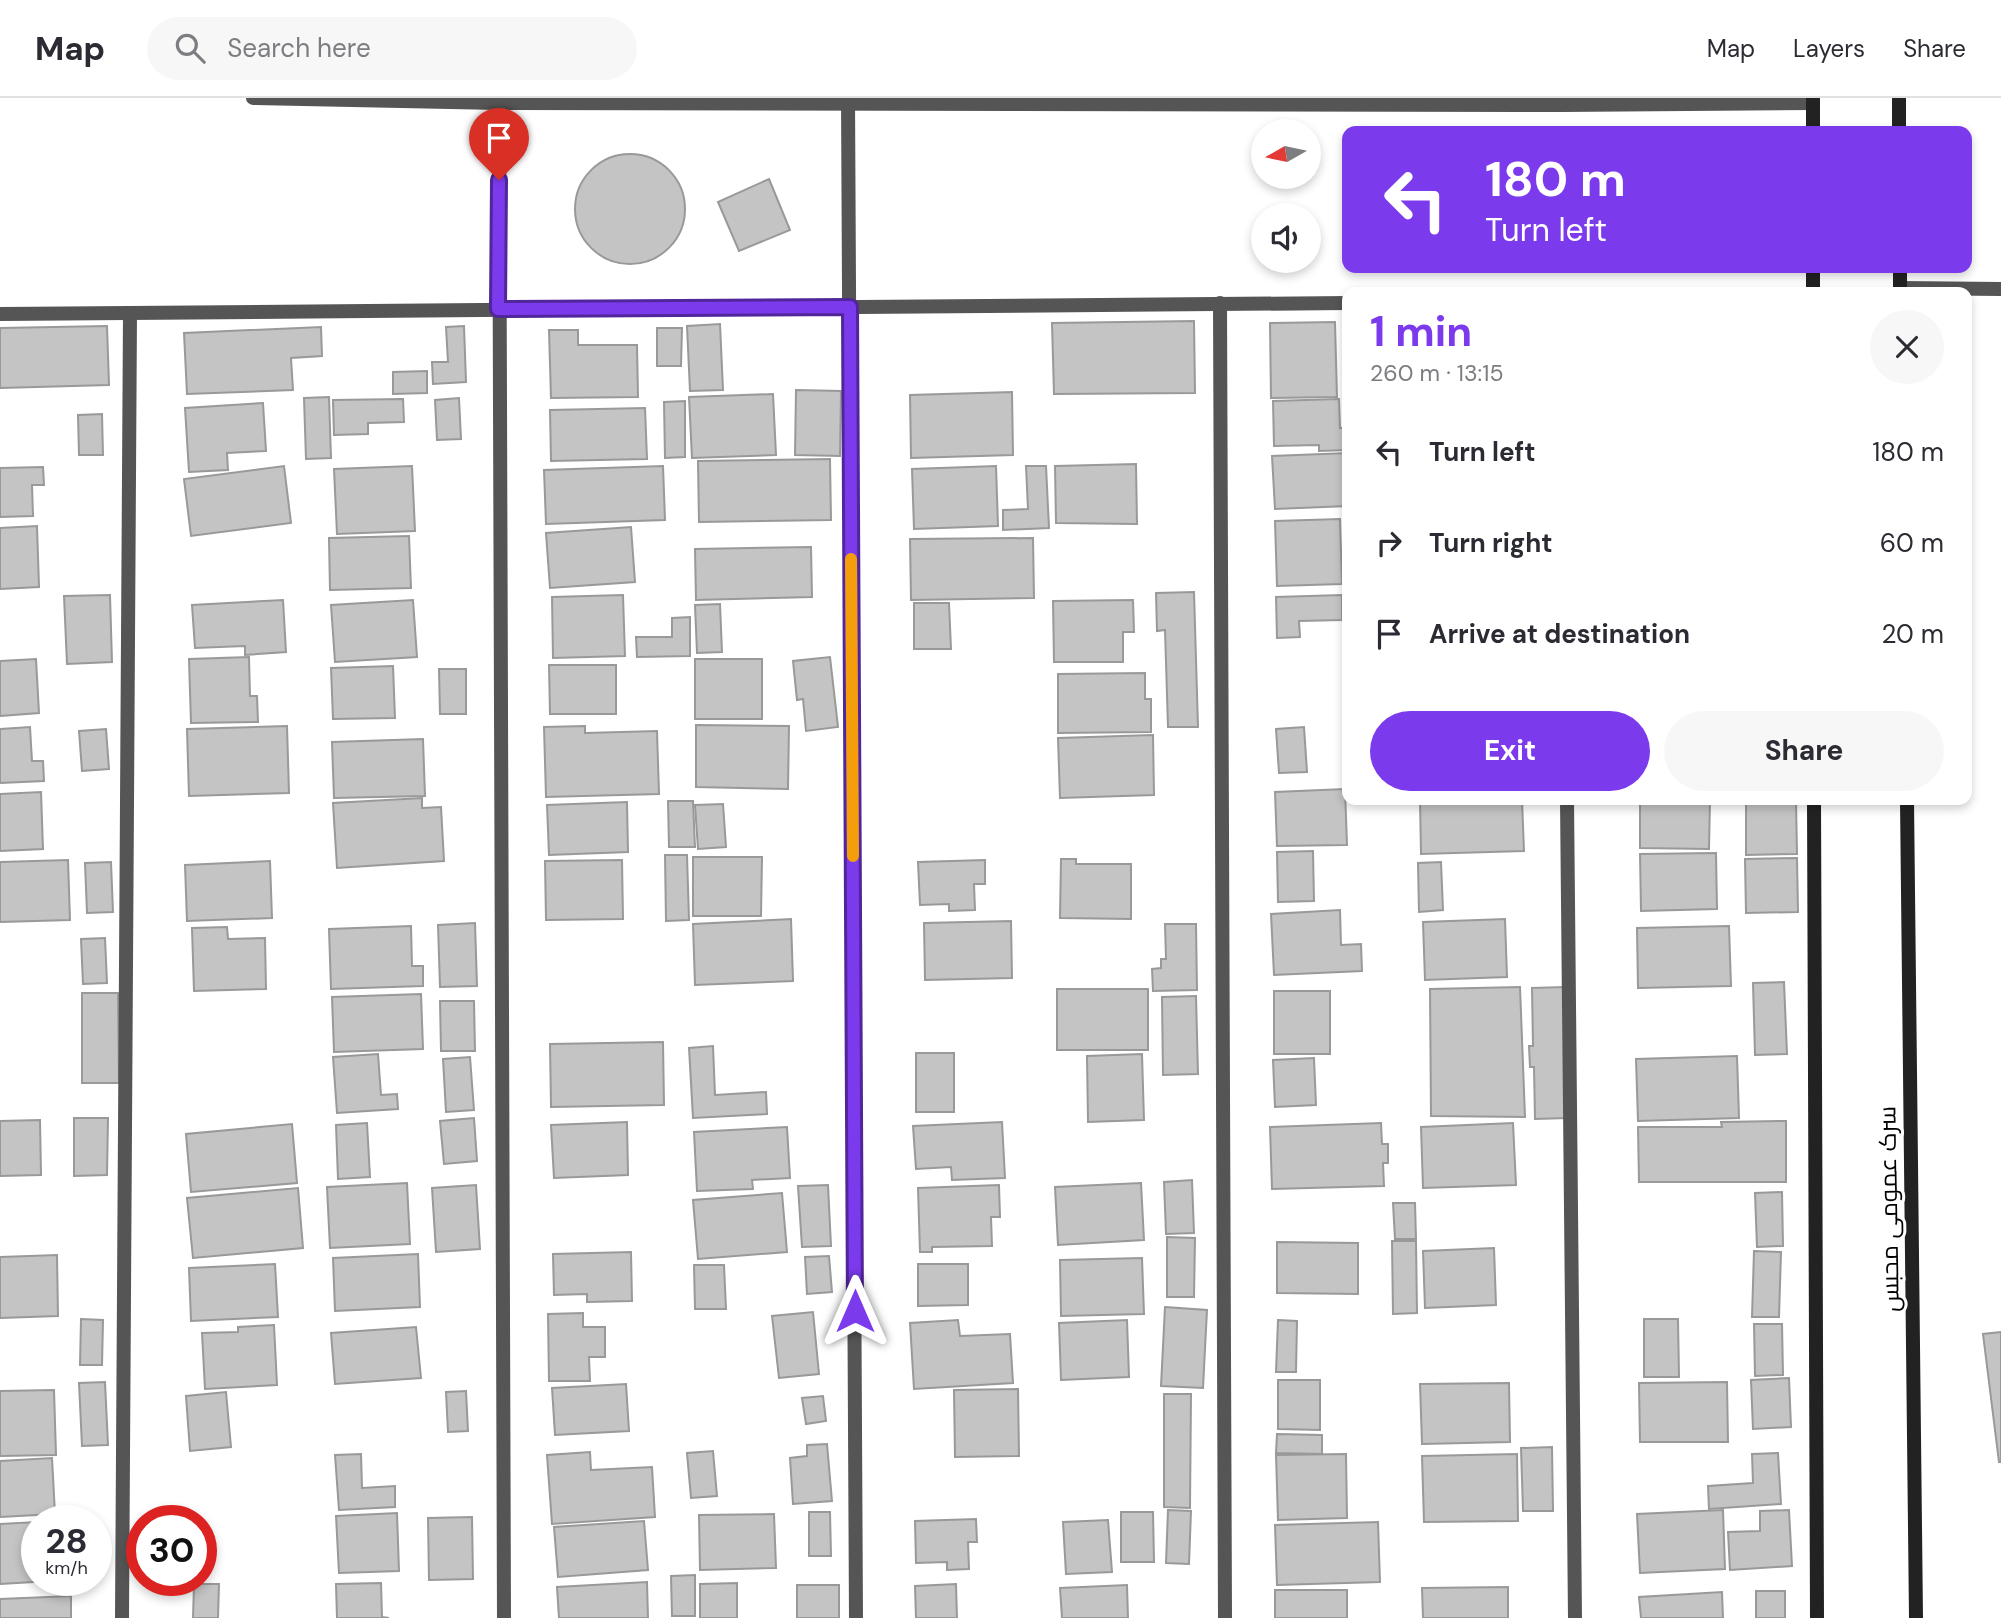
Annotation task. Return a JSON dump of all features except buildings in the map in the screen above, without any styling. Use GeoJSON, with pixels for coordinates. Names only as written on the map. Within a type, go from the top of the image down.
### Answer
{"type":"FeatureCollection","features":[{"type":"Feature","properties":{"kind":"street"},"geometry":{"type":"LineString","coordinates":[[253,98],[499,101],[1813,100],[1813,126]]}},
{"type":"Feature","properties":{"kind":"street"},"geometry":{"type":"LineString","coordinates":[[1899,98],[1899,126]]}},
{"type":"Feature","properties":{"kind":"street"},"geometry":{"type":"LineString","coordinates":[[499,101],[504,1618]]}},
{"type":"Feature","properties":{"kind":"street"},"geometry":{"type":"LineString","coordinates":[[848,101],[856,1618]]}},
{"type":"Feature","properties":{"kind":"street"},"geometry":{"type":"LineString","coordinates":[[1972,289],[2001,289]]}},
{"type":"Feature","properties":{"kind":"street"},"geometry":{"type":"LineString","coordinates":[[1220,303],[1225,1618]]}},
{"type":"Feature","properties":{"kind":"street"},"geometry":{"type":"LineString","coordinates":[[0,314],[1342,303]]}},
{"type":"Feature","properties":{"kind":"street"},"geometry":{"type":"LineString","coordinates":[[122,1618],[130,313]]}},
{"type":"Feature","properties":{"kind":"street"},"geometry":{"type":"LineString","coordinates":[[1567,805],[1576,1618]]}},
{"type":"Feature","properties":{"kind":"street"},"geometry":{"type":"LineString","coordinates":[[1814,805],[1817,1618]]}},
{"type":"Feature","properties":{"kind":"street","name":"سرک عمومی محبس"},"geometry":{"type":"LineString","coordinates":[[1907,805],[1916,1618]]}},
{"type":"Feature","properties":{"kind":"slow traffic"},"geometry":{"type":"LineString","coordinates":[[851,559],[853,856]]}},
{"type":"Feature","properties":{"kind":"route"},"geometry":{"type":"LineString","coordinates":[[499,180],[498,309],[850,307],[855,1311]]}}]}
